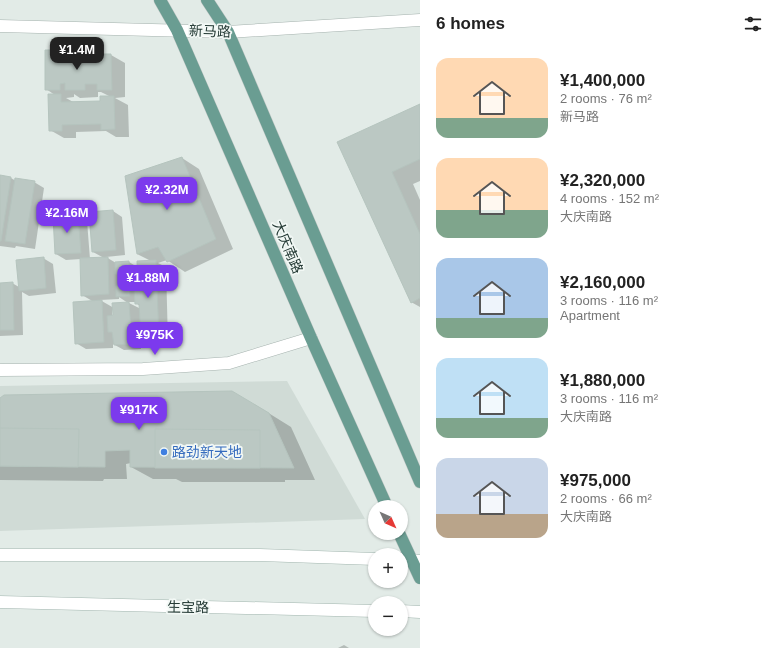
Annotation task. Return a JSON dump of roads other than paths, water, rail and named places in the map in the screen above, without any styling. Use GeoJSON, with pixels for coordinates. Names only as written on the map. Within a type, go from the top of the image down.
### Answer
{"type":"FeatureCollection","features":[{"type":"Feature","properties":{"kind":"main road","name":"大庆南路"},"geometry":{"type":"LineString","coordinates":[[160,0],[177,30],[311,338],[384,500]]}},
{"type":"Feature","properties":{"kind":"main road","name":"大庆南路"},"geometry":{"type":"LineString","coordinates":[[207,0],[228,32],[420,482]]}},
{"type":"Feature","properties":{"kind":"main road","name":"新马路"},"geometry":{"type":"LineString","coordinates":[[0,26],[228,32],[420,20]]}},
{"type":"Feature","properties":{"kind":"main road"},"geometry":{"type":"LineString","coordinates":[[0,370],[142,369],[229,363],[311,338]]}},
{"type":"Feature","properties":{"kind":"main road"},"geometry":{"type":"LineString","coordinates":[[402,540],[420,578]]}},
{"type":"Feature","properties":{"kind":"main road"},"geometry":{"type":"LineString","coordinates":[[0,555],[260,555],[368,559]]}},
{"type":"Feature","properties":{"kind":"main road","name":"生宝路"},"geometry":{"type":"LineString","coordinates":[[0,602],[368,611]]}},
{"type":"Feature","properties":{"kind":"main road"},"geometry":{"type":"LineString","coordinates":[[408,612],[420,612]]}},
{"type":"Feature","properties":{"kind":"place","name":"路劲新天地"},"geometry":{"type":"Point","coordinates":[164,452]}}]}
